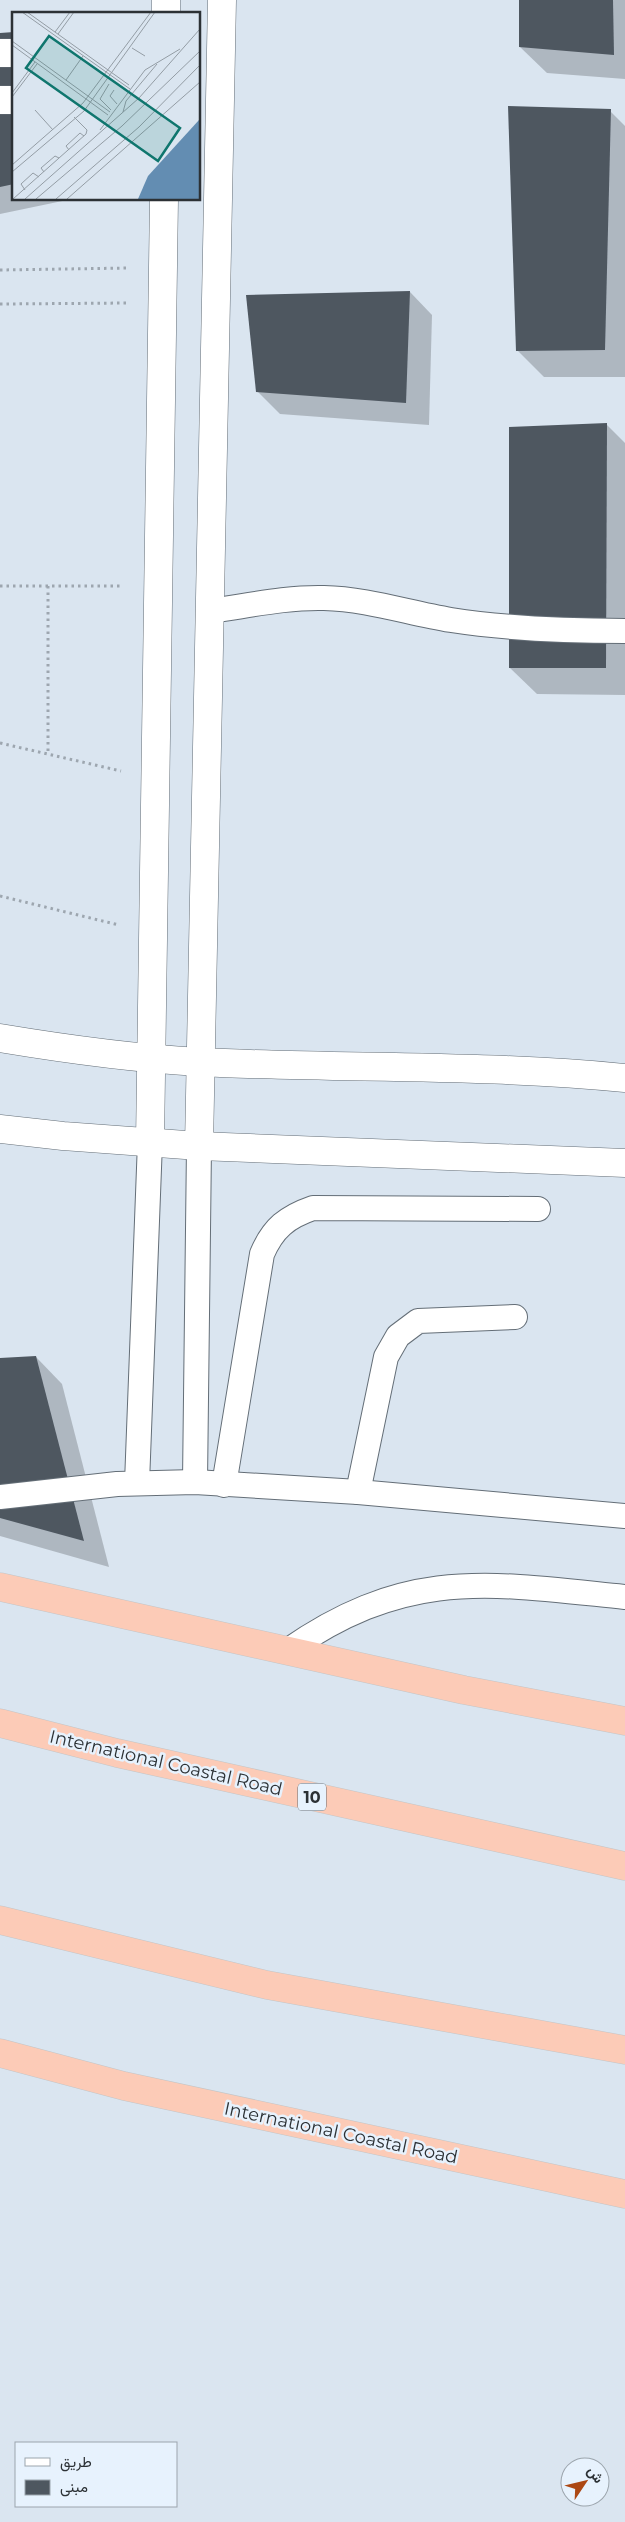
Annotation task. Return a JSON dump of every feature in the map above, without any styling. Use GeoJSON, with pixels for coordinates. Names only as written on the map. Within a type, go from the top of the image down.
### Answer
{"type":"FeatureCollection","features":[{"type":"Feature","properties":{"kind":"highway"},"geometry":{"type":"LineString","coordinates":[[0,1587],[464,1690],[625,1721]]}},
{"type":"Feature","properties":{"kind":"highway","name":"International Coastal Road"},"geometry":{"type":"LineString","coordinates":[[0,1723],[117,1753],[625,1866]]}},
{"type":"Feature","properties":{"kind":"highway"},"geometry":{"type":"LineString","coordinates":[[0,1920],[267,1985],[625,2050]]}},
{"type":"Feature","properties":{"kind":"highway","name":"International Coastal Road"},"geometry":{"type":"LineString","coordinates":[[0,2053],[124,2086],[625,2194]]}},
{"type":"Feature","properties":{"kind":"street"},"geometry":{"type":"LineString","coordinates":[[198,1146],[222,0]]}},
{"type":"Feature","properties":{"kind":"street"},"geometry":{"type":"LineString","coordinates":[[150,1142],[157,780],[164,200]]}},
{"type":"Feature","properties":{"kind":"street"},"geometry":{"type":"LineString","coordinates":[[0,1038],[70,1050],[151,1059],[200,1062],[553,1071],[625,1078]]}},
{"type":"Feature","properties":{"kind":"street"},"geometry":{"type":"LineString","coordinates":[[0,1129],[63,1136],[198,1146],[625,1163]]}},
{"type":"Feature","properties":{"kind":"lane"},"geometry":{"type":"LineString","coordinates":[[210,610],[323,598],[358,600],[448,619],[503,628],[559,631],[625,631]]}},
{"type":"Feature","properties":{"kind":"lane"},"geometry":{"type":"LineString","coordinates":[[137,1483],[150,1142]]}},
{"type":"Feature","properties":{"kind":"lane"},"geometry":{"type":"LineString","coordinates":[[196,1482],[198,1146]]}},
{"type":"Feature","properties":{"kind":"lane"},"geometry":{"type":"LineString","coordinates":[[224,1486],[262,1254],[268,1240],[278,1226],[294,1215],[313,1208],[538,1209]]}},
{"type":"Feature","properties":{"kind":"lane"},"geometry":{"type":"LineString","coordinates":[[358,1492],[386,1357],[398,1336],[418,1321],[515,1317]]}},
{"type":"Feature","properties":{"kind":"lane"},"geometry":{"type":"LineString","coordinates":[[0,1497],[137,1483],[196,1482],[224,1486],[358,1492],[625,1516]]}},
{"type":"Feature","properties":{"kind":"lane"},"geometry":{"type":"LineString","coordinates":[[287,1651],[315,1632],[369,1605],[410,1592],[444,1586],[479,1584],[514,1586],[625,1597]]}},
{"type":"Feature","properties":{"kind":"path"},"geometry":{"type":"LineString","coordinates":[[0,270],[163,268]]}},
{"type":"Feature","properties":{"kind":"path"},"geometry":{"type":"LineString","coordinates":[[0,304],[162,303]]}},
{"type":"Feature","properties":{"kind":"path"},"geometry":{"type":"LineString","coordinates":[[0,586],[159,586]]}},
{"type":"Feature","properties":{"kind":"path"},"geometry":{"type":"LineString","coordinates":[[48,586],[48,754]]}},
{"type":"Feature","properties":{"kind":"path"},"geometry":{"type":"LineString","coordinates":[[0,743],[157,780]]}},
{"type":"Feature","properties":{"kind":"path"},"geometry":{"type":"LineString","coordinates":[[0,896],[154,933]]}},
{"type":"Feature","properties":{"kind":"building"},"geometry":{"type":"Polygon","coordinates":[[[519,0],[613,0],[614,55],[519,47],[519,0]]]}},
{"type":"Feature","properties":{"kind":"building"},"geometry":{"type":"Polygon","coordinates":[[[12,32],[12,184],[0,187],[0,33],[12,32]]]}},
{"type":"Feature","properties":{"kind":"building"},"geometry":{"type":"Polygon","coordinates":[[[508,106],[611,109],[605,350],[516,351],[508,106]]]}},
{"type":"Feature","properties":{"kind":"building"},"geometry":{"type":"Polygon","coordinates":[[[410,291],[406,403],[256,392],[246,295],[410,291]]]}},
{"type":"Feature","properties":{"kind":"building"},"geometry":{"type":"Polygon","coordinates":[[[607,423],[606,668],[509,668],[509,427],[607,423]]]}},
{"type":"Feature","properties":{"kind":"building"},"geometry":{"type":"Polygon","coordinates":[[[36,1356],[84,1541],[0,1518],[0,1358],[36,1356]]]}}]}
